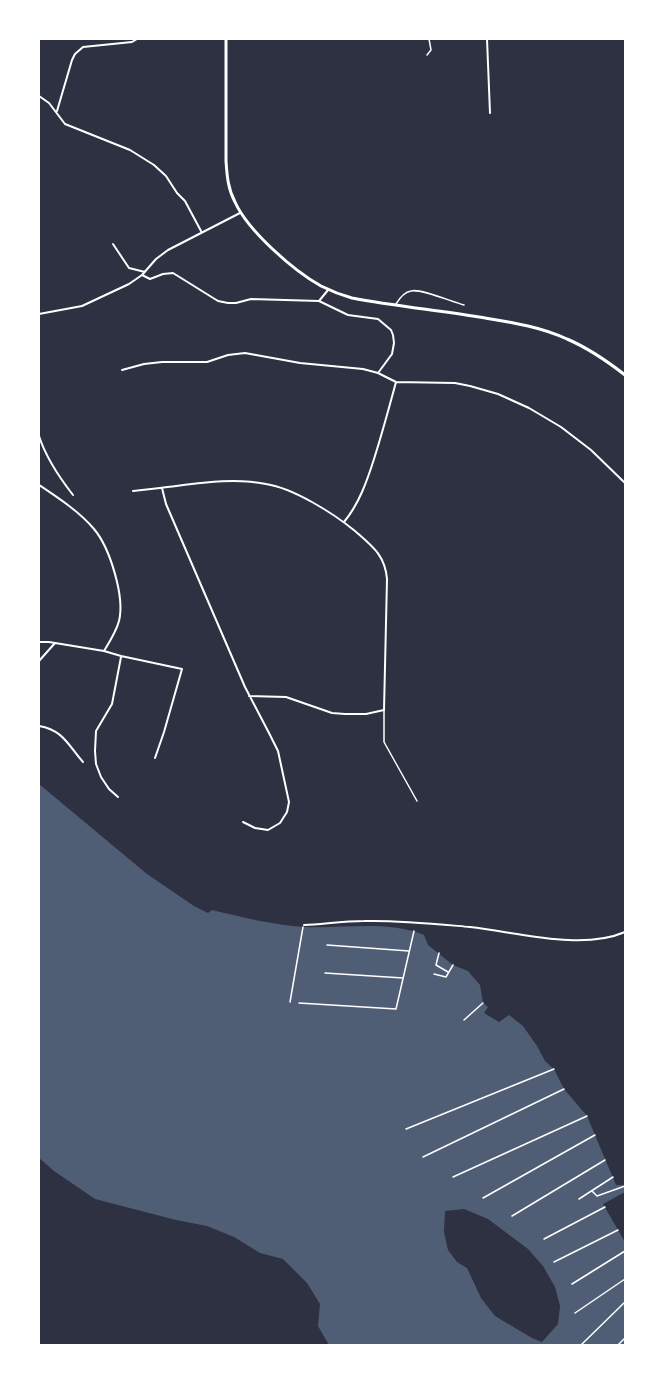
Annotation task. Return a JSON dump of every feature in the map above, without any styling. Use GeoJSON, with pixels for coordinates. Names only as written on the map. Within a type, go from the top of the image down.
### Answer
{"type":"FeatureCollection","features":[{"type":"Feature","properties":{"kind":"street"},"geometry":{"type":"LineString","coordinates":[[57,113],[72,60],[77,51],[83,47],[132,42],[137,39]]}},
{"type":"Feature","properties":{"kind":"street"},"geometry":{"type":"LineString","coordinates":[[226,39],[227,174],[231,194],[240,213],[258,234],[290,264],[328,290],[352,298],[516,322],[544,330],[584,347],[625,375]]}},
{"type":"Feature","properties":{"kind":"street"},"geometry":{"type":"LineString","coordinates":[[487,39],[490,113]]}},
{"type":"Feature","properties":{"kind":"street"},"geometry":{"type":"LineString","coordinates":[[39,96],[65,124],[130,150],[154,165],[166,176],[185,201],[201,232]]}},
{"type":"Feature","properties":{"kind":"street"},"geometry":{"type":"LineString","coordinates":[[39,314],[91,303],[129,284],[144,274],[161,254],[240,213]]}},
{"type":"Feature","properties":{"kind":"street"},"geometry":{"type":"LineString","coordinates":[[113,244],[129,268],[150,279],[173,273],[218,301],[228,303],[251,299],[319,301],[348,315],[378,319],[391,330],[394,339],[393,350],[378,373]]}},
{"type":"Feature","properties":{"kind":"street"},"geometry":{"type":"LineString","coordinates":[[319,301],[328,290]]}},
{"type":"Feature","properties":{"kind":"street"},"geometry":{"type":"LineString","coordinates":[[122,370],[162,362],[207,363],[228,355],[245,353],[300,363],[354,368],[378,373],[396,382],[454,383],[470,386],[498,394],[561,426],[591,450],[625,483]]}},
{"type":"Feature","properties":{"kind":"street"},"geometry":{"type":"LineString","coordinates":[[344,523],[365,484],[383,431],[396,382]]}},
{"type":"Feature","properties":{"kind":"street"},"geometry":{"type":"LineString","coordinates":[[39,436],[51,463],[73,495]]}},
{"type":"Feature","properties":{"kind":"street"},"geometry":{"type":"LineString","coordinates":[[133,491],[214,482],[250,482],[278,486],[344,523],[377,552],[386,567],[384,710],[366,714],[345,714],[326,711],[286,697],[249,696]]}},
{"type":"Feature","properties":{"kind":"street"},"geometry":{"type":"LineString","coordinates":[[39,485],[92,526],[112,563],[120,615],[114,634],[104,651]]}},
{"type":"Feature","properties":{"kind":"street"},"geometry":{"type":"LineString","coordinates":[[162,488],[166,504],[249,696],[278,751],[289,805],[287,812],[283,819],[270,829],[259,830],[243,822]]}},
{"type":"Feature","properties":{"kind":"street"},"geometry":{"type":"LineString","coordinates":[[39,642],[104,651],[182,669],[155,758]]}},
{"type":"Feature","properties":{"kind":"street"},"geometry":{"type":"LineString","coordinates":[[39,661],[56,643]]}},
{"type":"Feature","properties":{"kind":"street"},"geometry":{"type":"LineString","coordinates":[[118,797],[101,777],[94,752],[96,731],[112,704],[121,656]]}},
{"type":"Feature","properties":{"kind":"street"},"geometry":{"type":"LineString","coordinates":[[39,726],[62,735],[83,762]]}},
{"type":"Feature","properties":{"kind":"street"},"geometry":{"type":"LineString","coordinates":[[304,926],[365,921],[398,922],[472,927],[545,938],[591,940],[609,938],[625,932]]}},
{"type":"Feature","properties":{"kind":"lane"},"geometry":{"type":"LineString","coordinates":[[396,305],[404,295],[414,290],[464,305]]}},
{"type":"Feature","properties":{"kind":"lane"},"geometry":{"type":"LineString","coordinates":[[384,710],[384,742],[417,801]]}},
{"type":"Feature","properties":{"kind":"path"},"geometry":{"type":"LineString","coordinates":[[427,55],[431,50],[429,39]]}},
{"type":"Feature","properties":{"kind":"path"},"geometry":{"type":"LineString","coordinates":[[290,1002],[304,926]]}},
{"type":"Feature","properties":{"kind":"path"},"geometry":{"type":"LineString","coordinates":[[299,1003],[396,1009],[414,931]]}},
{"type":"Feature","properties":{"kind":"path"},"geometry":{"type":"LineString","coordinates":[[327,945],[410,951]]}},
{"type":"Feature","properties":{"kind":"path"},"geometry":{"type":"LineString","coordinates":[[439,954],[436,965],[449,972]]}},
{"type":"Feature","properties":{"kind":"path"},"geometry":{"type":"LineString","coordinates":[[434,974],[446,977],[453,965]]}},
{"type":"Feature","properties":{"kind":"path"},"geometry":{"type":"LineString","coordinates":[[325,973],[403,978]]}},
{"type":"Feature","properties":{"kind":"path"},"geometry":{"type":"LineString","coordinates":[[464,1020],[483,1003]]}},
{"type":"Feature","properties":{"kind":"path"},"geometry":{"type":"LineString","coordinates":[[406,1129],[554,1069]]}},
{"type":"Feature","properties":{"kind":"path"},"geometry":{"type":"LineString","coordinates":[[423,1157],[564,1089]]}},
{"type":"Feature","properties":{"kind":"path"},"geometry":{"type":"LineString","coordinates":[[453,1177],[586,1116]]}},
{"type":"Feature","properties":{"kind":"path"},"geometry":{"type":"LineString","coordinates":[[483,1198],[596,1135]]}},
{"type":"Feature","properties":{"kind":"path"},"geometry":{"type":"LineString","coordinates":[[512,1216],[604,1160]]}},
{"type":"Feature","properties":{"kind":"path"},"geometry":{"type":"LineString","coordinates":[[579,1199],[613,1178]]}},
{"type":"Feature","properties":{"kind":"path"},"geometry":{"type":"LineString","coordinates":[[592,1191],[597,1196],[625,1186]]}},
{"type":"Feature","properties":{"kind":"path"},"geometry":{"type":"LineString","coordinates":[[544,1239],[605,1207]]}},
{"type":"Feature","properties":{"kind":"path"},"geometry":{"type":"LineString","coordinates":[[554,1262],[618,1230]]}},
{"type":"Feature","properties":{"kind":"path"},"geometry":{"type":"LineString","coordinates":[[572,1284],[625,1251]]}},
{"type":"Feature","properties":{"kind":"path"},"geometry":{"type":"LineString","coordinates":[[575,1313],[625,1279]]}},
{"type":"Feature","properties":{"kind":"path"},"geometry":{"type":"LineString","coordinates":[[581,1345],[625,1302]]}},
{"type":"Feature","properties":{"kind":"path"},"geometry":{"type":"LineString","coordinates":[[618,1345],[625,1338]]}},
{"type":"Feature","properties":{"kind":"water"},"geometry":{"type":"Polygon","coordinates":[[[39,784],[147,874],[208,913],[212,910],[292,926],[380,926],[410,930],[424,935],[428,945],[453,965],[468,971],[480,985],[483,1003],[488,1007],[484,1013],[499,1022],[509,1015],[523,1026],[545,1061],[554,1069],[564,1089],[587,1116],[616,1185],[625,1185],[625,1192],[603,1204],[625,1242],[625,1345],[329,1345],[318,1326],[320,1304],[307,1283],[283,1259],[260,1253],[234,1237],[207,1226],[95,1199],[39,1158],[39,784]],[[464,1209],[445,1211],[444,1232],[448,1250],[457,1262],[467,1268],[481,1298],[495,1316],[542,1342],[558,1324],[560,1306],[555,1287],[543,1266],[528,1249],[488,1219],[464,1209]]]}}]}
